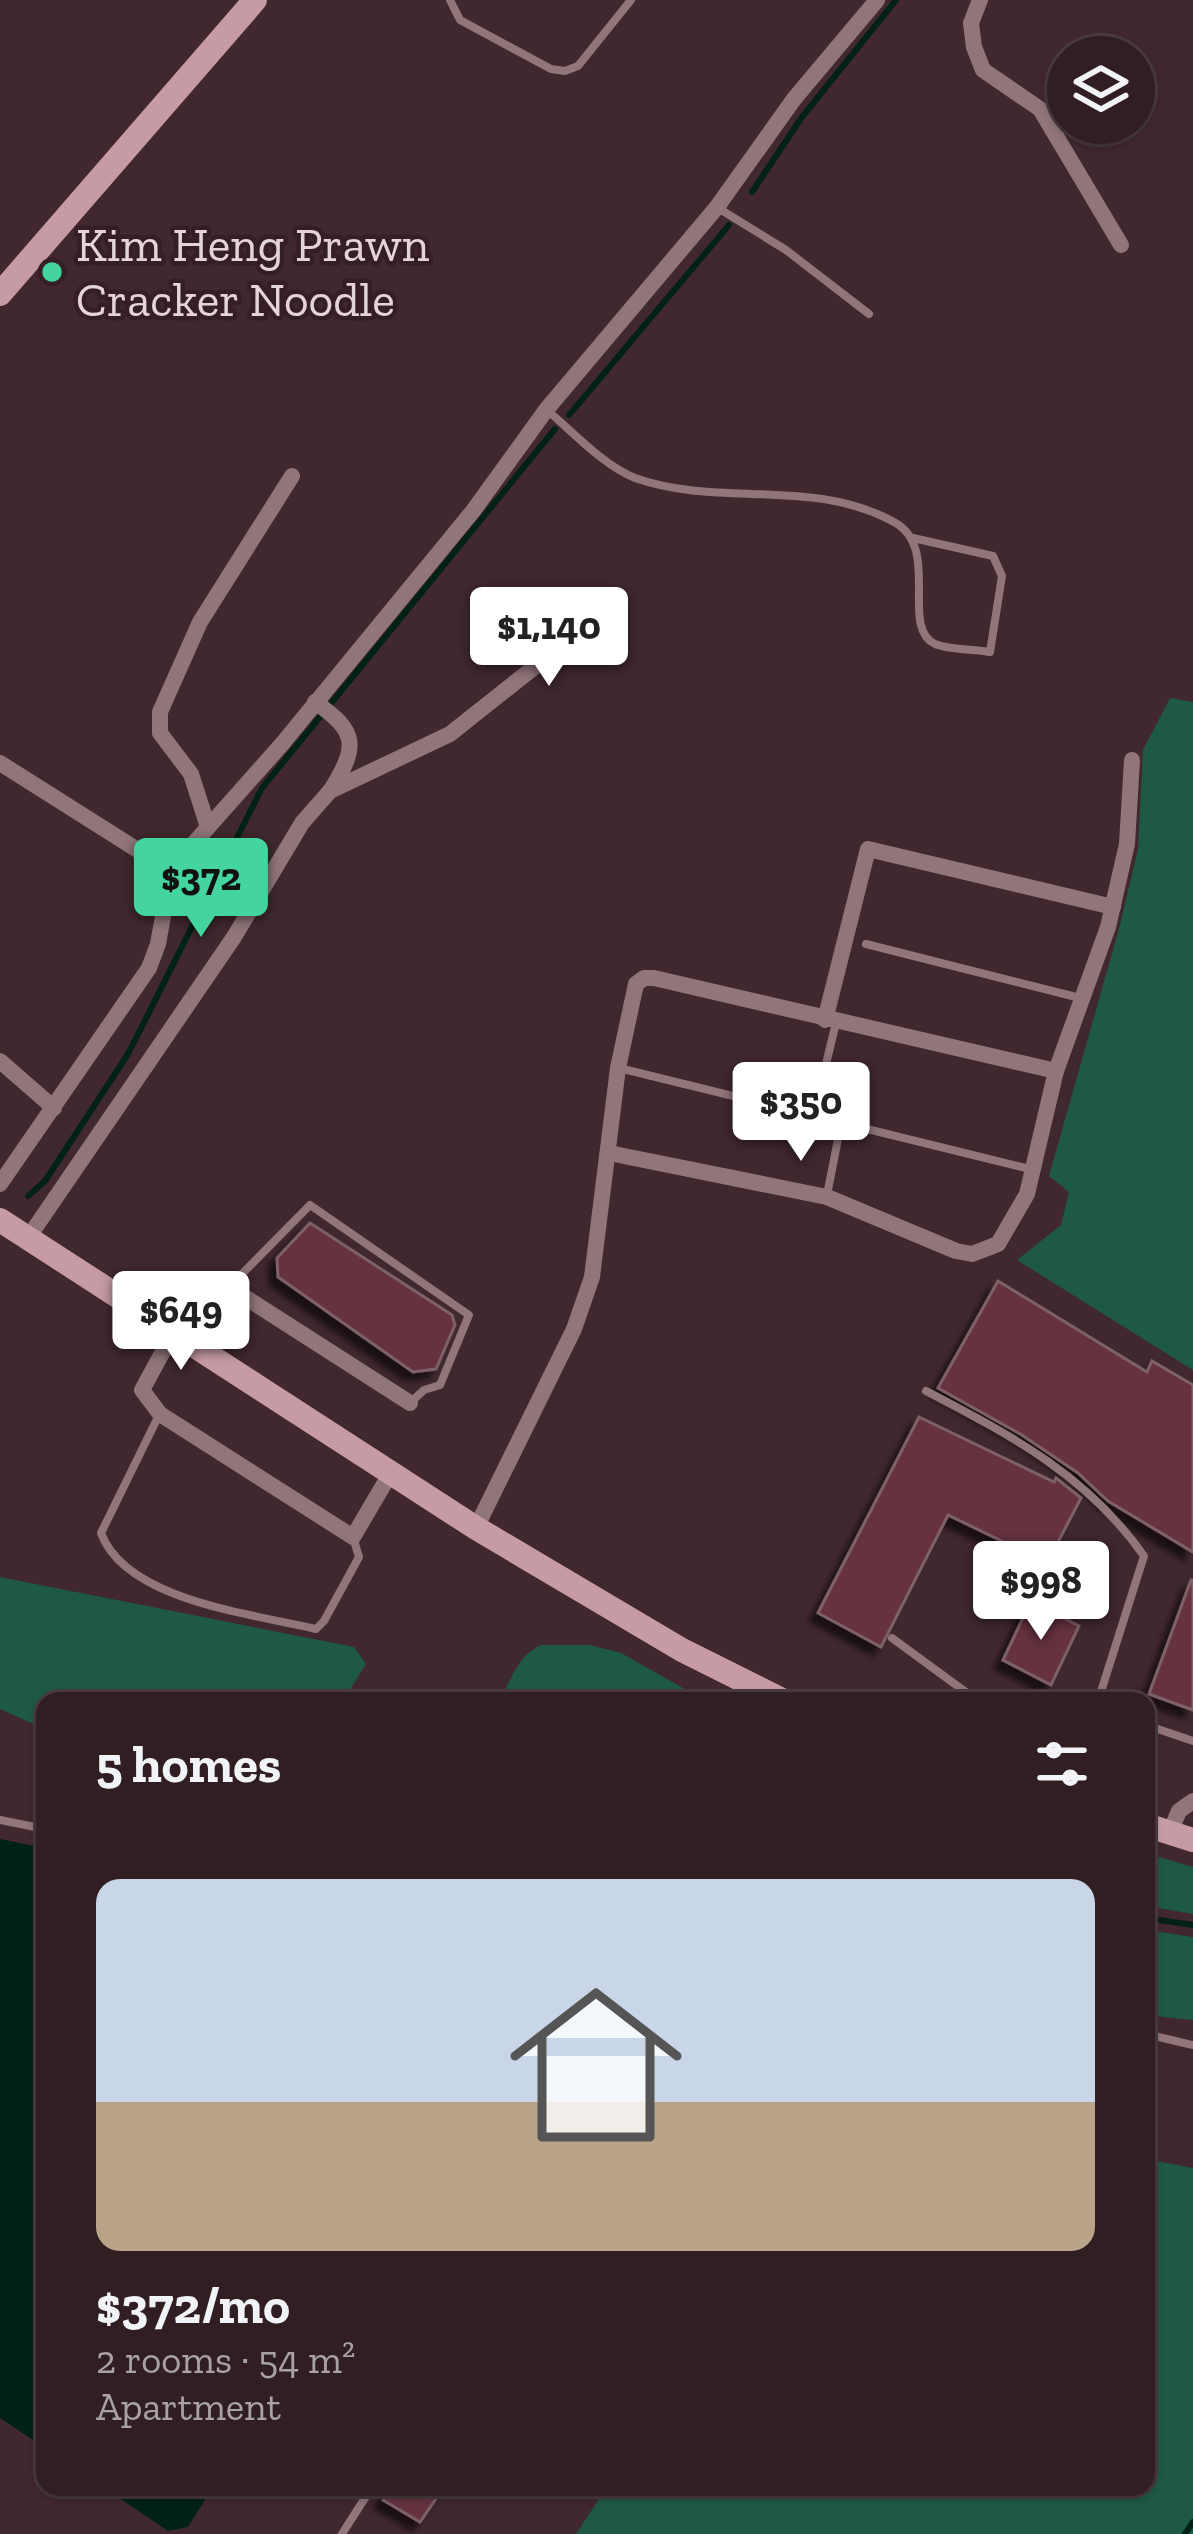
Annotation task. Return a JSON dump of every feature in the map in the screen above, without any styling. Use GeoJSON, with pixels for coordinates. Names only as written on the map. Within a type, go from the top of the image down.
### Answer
{"type":"FeatureCollection","features":[{"type":"Feature","properties":{"kind":"main road"},"geometry":{"type":"LineString","coordinates":[[0,294],[255,0]]}},
{"type":"Feature","properties":{"kind":"main road"},"geometry":{"type":"LineString","coordinates":[[0,1220],[476,1528],[682,1651],[766,1692]]}},
{"type":"Feature","properties":{"kind":"street"},"geometry":{"type":"LineString","coordinates":[[0,1184],[149,968],[174,873],[208,827],[318,704],[473,511],[547,410],[717,207],[794,99],[878,0]]}},
{"type":"Feature","properties":{"kind":"street"},"geometry":{"type":"LineString","coordinates":[[980,0],[970,23],[983,70],[1040,109],[1121,245]]}},
{"type":"Feature","properties":{"kind":"street"},"geometry":{"type":"LineString","coordinates":[[208,827],[191,774],[160,733],[160,712],[200,622],[292,476]]}},
{"type":"Feature","properties":{"kind":"street"},"geometry":{"type":"LineString","coordinates":[[330,791],[450,734],[615,603]]}},
{"type":"Feature","properties":{"kind":"street"},"geometry":{"type":"LineString","coordinates":[[28,1238],[234,937],[302,823],[330,791],[349,750],[348,728],[318,704]]}},
{"type":"Feature","properties":{"kind":"street"},"geometry":{"type":"LineString","coordinates":[[609,1153],[827,1197],[972,1254],[998,1244],[1027,1194],[1056,1071],[1113,907],[1127,844],[1132,760]]}},
{"type":"Feature","properties":{"kind":"street"},"geometry":{"type":"LineString","coordinates":[[0,763],[174,873]]}},
{"type":"Feature","properties":{"kind":"street"},"geometry":{"type":"LineString","coordinates":[[830,1021],[868,849],[1113,907]]}},
{"type":"Feature","properties":{"kind":"street"},"geometry":{"type":"LineString","coordinates":[[476,1528],[574,1329],[592,1277],[618,1068],[632,994],[644,978],[1056,1071]]}},
{"type":"Feature","properties":{"kind":"street"},"geometry":{"type":"LineString","coordinates":[[0,1061],[54,1108]]}},
{"type":"Feature","properties":{"kind":"street"},"geometry":{"type":"LineString","coordinates":[[391,1474],[352,1537],[160,1414],[142,1390],[229,1287],[410,1403]]}},
{"type":"Feature","properties":{"kind":"street"},"geometry":{"type":"LineString","coordinates":[[1170,1832],[1179,1811],[1193,1802]]}},
{"type":"Feature","properties":{"kind":"lane"},"geometry":{"type":"LineString","coordinates":[[449,0],[460,20],[551,69],[565,71],[578,66],[631,0]]}},
{"type":"Feature","properties":{"kind":"lane"},"geometry":{"type":"LineString","coordinates":[[717,207],[770,239],[868,314]]}},
{"type":"Feature","properties":{"kind":"lane"},"geometry":{"type":"LineString","coordinates":[[547,410],[630,476],[691,492],[808,494],[848,503],[897,523],[913,538],[992,556],[1002,576],[989,652],[934,644],[924,633],[919,610],[921,568],[913,538]]}},
{"type":"Feature","properties":{"kind":"lane"},"geometry":{"type":"LineString","coordinates":[[866,944],[1083,998]]}},
{"type":"Feature","properties":{"kind":"lane"},"geometry":{"type":"LineString","coordinates":[[813,1117],[830,1021]]}},
{"type":"Feature","properties":{"kind":"lane"},"geometry":{"type":"LineString","coordinates":[[618,1068],[1035,1170]]}},
{"type":"Feature","properties":{"kind":"lane"},"geometry":{"type":"LineString","coordinates":[[827,1197],[842,1124]]}},
{"type":"Feature","properties":{"kind":"lane"},"geometry":{"type":"LineString","coordinates":[[229,1287],[310,1204],[469,1315],[440,1384],[410,1403]]}},
{"type":"Feature","properties":{"kind":"lane"},"geometry":{"type":"LineString","coordinates":[[926,1391],[1021,1440],[1117,1518],[1144,1556],[1101,1692]]}},
{"type":"Feature","properties":{"kind":"lane"},"geometry":{"type":"LineString","coordinates":[[160,1414],[101,1533],[107,1548],[144,1579],[179,1597],[316,1629],[325,1621],[359,1557],[352,1537]]}},
{"type":"Feature","properties":{"kind":"lane"},"geometry":{"type":"LineString","coordinates":[[892,1638],[966,1692]]}},
{"type":"Feature","properties":{"kind":"lane"},"geometry":{"type":"LineString","coordinates":[[1155,1728],[1193,1741]]}},
{"type":"Feature","properties":{"kind":"lane"},"geometry":{"type":"LineString","coordinates":[[0,1820],[36,1827]]}},
{"type":"Feature","properties":{"kind":"lane"},"geometry":{"type":"LineString","coordinates":[[1155,2037],[1193,2045]]}},
{"type":"Feature","properties":{"kind":"lane"},"geometry":{"type":"LineString","coordinates":[[342,2534],[367,2496]]}},
{"type":"Feature","properties":{"kind":"shaded area"},"geometry":{"type":"Polygon","coordinates":[[[1170,698],[1193,702],[1193,1370],[1017,1260],[1061,1225],[1069,1192],[1049,1176],[1138,849],[1143,750],[1170,698]]]}},
{"type":"Feature","properties":{"kind":"shaded area"},"geometry":{"type":"Polygon","coordinates":[[[0,1577],[354,1647],[366,1664],[349,1692],[36,1692],[36,1725],[0,1709],[0,1577]]]}},
{"type":"Feature","properties":{"kind":"shaded area"},"geometry":{"type":"Polygon","coordinates":[[[541,1645],[590,1645],[621,1653],[690,1692],[502,1692],[532,1650],[541,1645]]]}},
{"type":"Feature","properties":{"kind":"shaded area"},"geometry":{"type":"Polygon","coordinates":[[[0,1839],[36,1846],[36,2442],[0,2418],[0,1839]]]}},
{"type":"Feature","properties":{"kind":"shaded area"},"geometry":{"type":"Polygon","coordinates":[[[1155,1856],[1193,1867],[1193,1914],[1155,1908],[1155,1856]]]}},
{"type":"Feature","properties":{"kind":"shaded area"},"geometry":{"type":"Polygon","coordinates":[[[1155,1931],[1193,1937],[1193,2020],[1155,2016],[1155,1931]]]}},
{"type":"Feature","properties":{"kind":"shaded area"},"geometry":{"type":"Polygon","coordinates":[[[1155,2161],[1193,2168],[1193,2534],[576,2534],[601,2496],[1155,2496],[1155,2161]]]}},
{"type":"Feature","properties":{"kind":"shaded area"},"geometry":{"type":"Polygon","coordinates":[[[116,2496],[207,2496],[188,2527],[168,2531],[116,2496]]]}},
{"type":"Feature","properties":{"kind":"building"},"geometry":{"type":"Polygon","coordinates":[[[310,1223],[452,1315],[455,1325],[436,1369],[413,1372],[278,1277],[277,1258],[310,1223]]]}},
{"type":"Feature","properties":{"kind":"building"},"geometry":{"type":"Polygon","coordinates":[[[998,1281],[1147,1372],[1152,1361],[1193,1385],[1193,1552],[1108,1501],[1078,1473],[1022,1435],[938,1388],[998,1281]]]}},
{"type":"Feature","properties":{"kind":"building"},"geometry":{"type":"Polygon","coordinates":[[[919,1417],[1054,1482],[1056,1478],[1081,1498],[1047,1563],[948,1515],[881,1647],[818,1613],[919,1417]]]}},
{"type":"Feature","properties":{"kind":"building"},"geometry":{"type":"Polygon","coordinates":[[[1191,1580],[1193,1580],[1193,1710],[1150,1692],[1191,1580]]]}},
{"type":"Feature","properties":{"kind":"building"},"geometry":{"type":"Polygon","coordinates":[[[1031,1601],[1079,1626],[1051,1685],[1003,1660],[1031,1601]]]}},
{"type":"Feature","properties":{"kind":"building"},"geometry":{"type":"Polygon","coordinates":[[[385,2496],[438,2496],[420,2522],[383,2500],[385,2496]]]}},
{"type":"Feature","properties":{"kind":"waterway"},"geometry":{"type":"LineString","coordinates":[[752,192],[802,117],[896,0]]}},
{"type":"Feature","properties":{"kind":"waterway"},"geometry":{"type":"LineString","coordinates":[[569,415],[729,225]]}},
{"type":"Feature","properties":{"kind":"waterway"},"geometry":{"type":"LineString","coordinates":[[28,1196],[45,1181],[128,1054],[262,788],[555,429]]}},
{"type":"Feature","properties":{"kind":"waterway"},"geometry":{"type":"LineString","coordinates":[[1155,1919],[1193,1925]]}},
{"type":"Feature","properties":{"kind":"waterway"},"geometry":{"type":"LineString","coordinates":[[1185,2534],[1193,2522]]}},
{"type":"Feature","properties":{"kind":"place","name":"Kim Heng Prawn Cracker Noodle"},"geometry":{"type":"Point","coordinates":[52,272]}}]}
